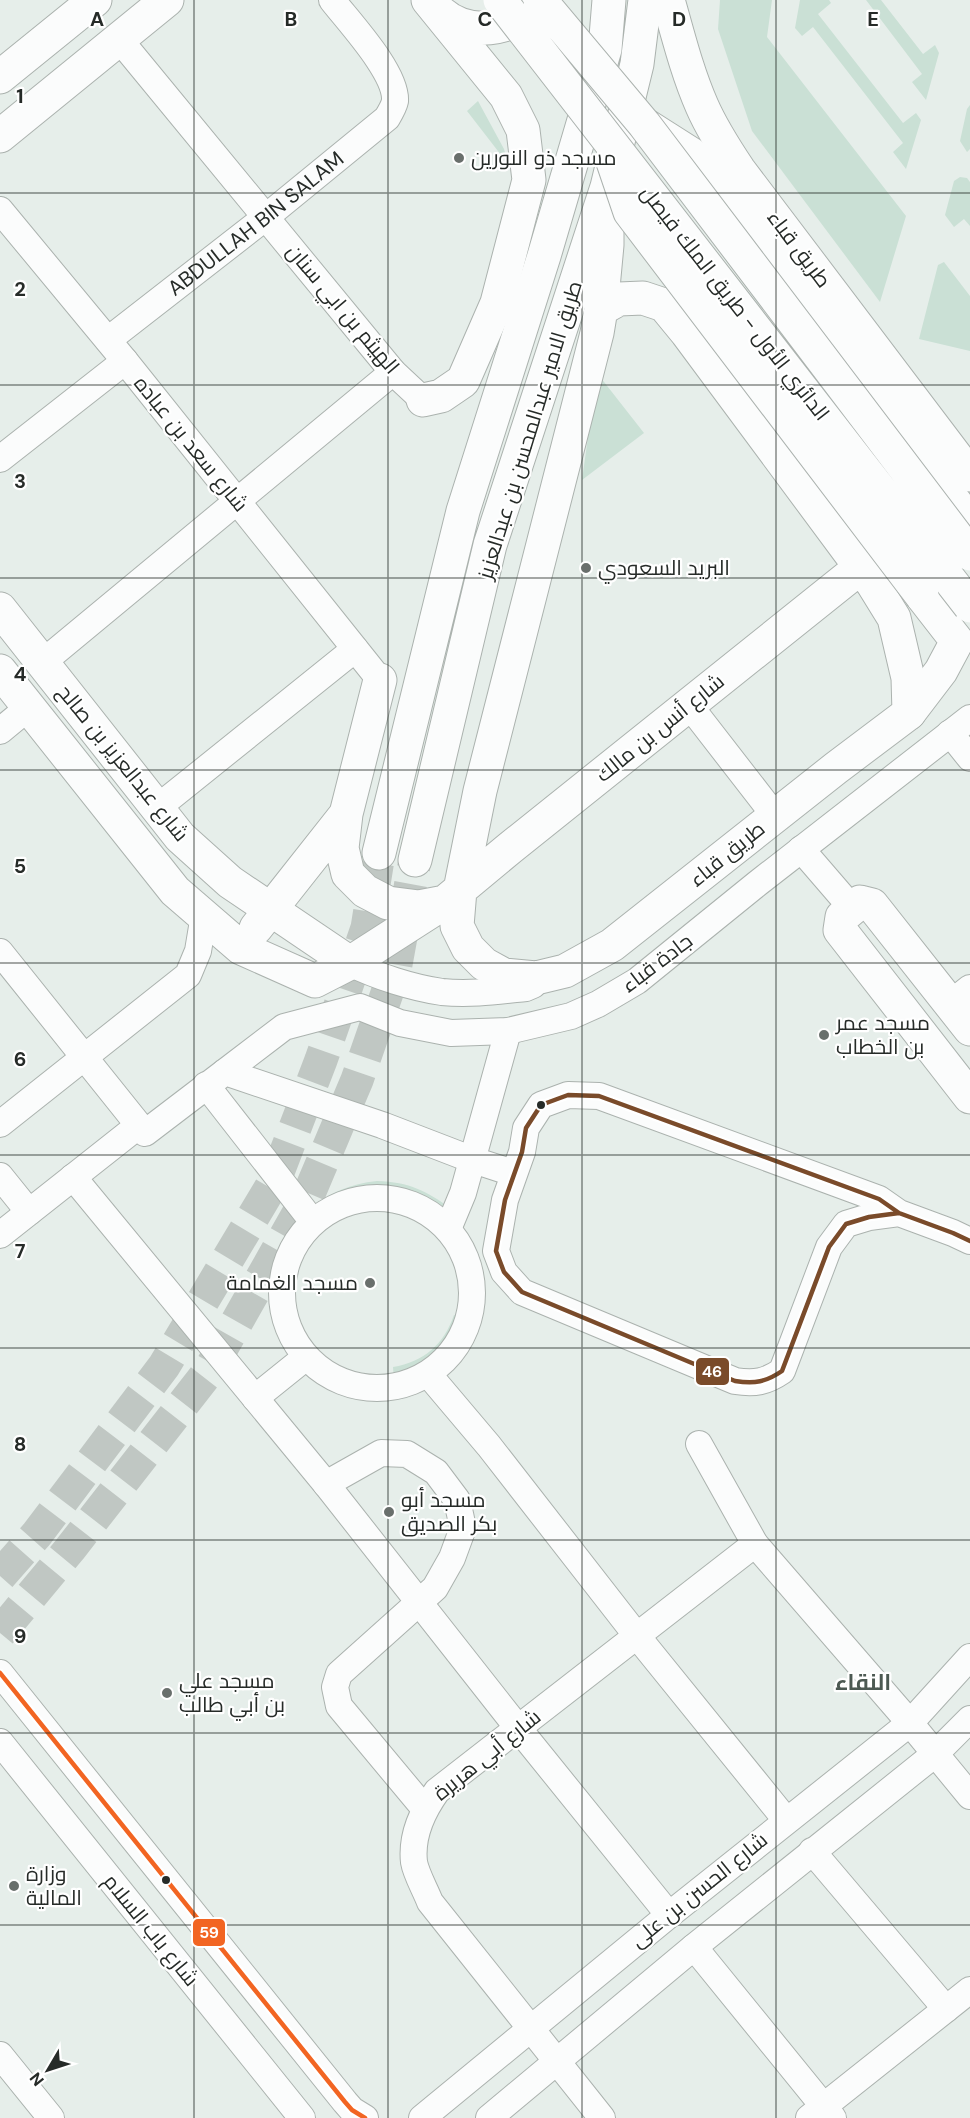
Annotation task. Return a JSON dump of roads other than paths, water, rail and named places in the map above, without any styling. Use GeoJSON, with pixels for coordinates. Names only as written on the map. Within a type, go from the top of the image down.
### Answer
{"type":"FeatureCollection","features":[{"type":"Feature","properties":{"kind":"main road"},"geometry":{"type":"LineString","coordinates":[[0,136],[167,0]]}},
{"type":"Feature","properties":{"kind":"main road"},"geometry":{"type":"LineString","coordinates":[[428,0],[443,15],[463,25],[484,29],[506,26],[526,17],[542,0]]}},
{"type":"Feature","properties":{"kind":"main road"},"geometry":{"type":"LineString","coordinates":[[428,0],[506,96],[523,130],[529,180],[546,247],[500,295]]}},
{"type":"Feature","properties":{"kind":"main road","name":"الدائري الأول - طريق الملك فيصل"},"geometry":{"type":"LineString","coordinates":[[500,0],[970,606]]}},
{"type":"Feature","properties":{"kind":"main road","name":"الدائري الأول - طريق الملك فيصل"},"geometry":{"type":"LineString","coordinates":[[542,0],[644,124],[970,554]]}},
{"type":"Feature","properties":{"kind":"main road","name":"طريق الامير عبدالمحسن بن عبدالعزيز"},"geometry":{"type":"LineString","coordinates":[[379,854],[460,522],[605,49],[609,0]]}},
{"type":"Feature","properties":{"kind":"main road","name":"طريق الامير عبدالمحسن بن عبدالعزيز"},"geometry":{"type":"LineString","coordinates":[[415,860],[490,545],[607,187],[637,64],[645,0]]}},
{"type":"Feature","properties":{"kind":"main road","name":"طريق قباء"},"geometry":{"type":"LineString","coordinates":[[668,0],[686,63],[702,105],[719,140],[739,170],[970,476]]}},
{"type":"Feature","properties":{"kind":"main road"},"geometry":{"type":"LineString","coordinates":[[0,77],[84,3]]}},
{"type":"Feature","properties":{"kind":"main road"},"geometry":{"type":"LineString","coordinates":[[644,124],[691,154],[970,522]]}},
{"type":"Feature","properties":{"kind":"main road"},"geometry":{"type":"LineString","coordinates":[[604,135],[630,213],[922,596],[963,642]]}},
{"type":"Feature","properties":{"kind":"main road"},"geometry":{"type":"LineString","coordinates":[[423,400],[441,396],[463,381],[500,295],[529,180]]}},
{"type":"Feature","properties":{"kind":"main road"},"geometry":{"type":"LineString","coordinates":[[551,975],[504,975],[484,964],[468,948],[458,926],[453,896],[597,333],[608,245],[607,187]]}},
{"type":"Feature","properties":{"kind":"main road"},"geometry":{"type":"LineString","coordinates":[[601,309],[619,299],[643,298],[664,305],[687,333],[861,567],[894,618],[908,678],[909,712]]}},
{"type":"Feature","properties":{"kind":"main road","name":"شارع أنس بن مالك"},"geometry":{"type":"LineString","coordinates":[[315,981],[350,963],[453,896],[861,567]]}},
{"type":"Feature","properties":{"kind":"main road","name":"شارع عبدالعزيز بن صالح"},"geometry":{"type":"LineString","coordinates":[[0,609],[180,837],[230,882],[350,963]]}},
{"type":"Feature","properties":{"kind":"main road","name":"طريق قباء"},"geometry":{"type":"LineString","coordinates":[[551,975],[612,945],[909,712],[963,642]]}},
{"type":"Feature","properties":{"kind":"main road","name":"شارع عبدالعزيز بن صالح"},"geometry":{"type":"LineString","coordinates":[[0,671],[175,891],[241,948],[315,981]]}},
{"type":"Feature","properties":{"kind":"main road"},"geometry":{"type":"LineString","coordinates":[[380,680],[346,814],[342,848],[348,874],[365,891],[388,903],[418,907],[453,896]]}},
{"type":"Feature","properties":{"kind":"main road"},"geometry":{"type":"LineString","coordinates":[[241,948],[346,814]]}},
{"type":"Feature","properties":{"kind":"main road"},"geometry":{"type":"LineString","coordinates":[[963,1007],[872,905],[860,903],[842,917],[840,930],[970,1097]]}},
{"type":"Feature","properties":{"kind":"street","name":"ABDULLAH BIN SALAM"},"geometry":{"type":"LineString","coordinates":[[108,340],[266,217],[387,118],[395,102],[393,85],[379,60],[332,0]]}},
{"type":"Feature","properties":{"kind":"street","name":"الهيثم بن ابي سنان"},"geometry":{"type":"LineString","coordinates":[[119,39],[393,372],[423,400]]}},
{"type":"Feature","properties":{"kind":"street","name":"شارع سعد بن عباده"},"geometry":{"type":"LineString","coordinates":[[0,210],[125,361],[380,680]]}},
{"type":"Feature","properties":{"kind":"street"},"geometry":{"type":"LineString","coordinates":[[0,459],[125,361]]}},
{"type":"Feature","properties":{"kind":"street"},"geometry":{"type":"LineString","coordinates":[[43,662],[393,372]]}},
{"type":"Feature","properties":{"kind":"street"},"geometry":{"type":"LineString","coordinates":[[158,808],[356,649]]}},
{"type":"Feature","properties":{"kind":"street"},"geometry":{"type":"LineString","coordinates":[[689,705],[775,816]]}},
{"type":"Feature","properties":{"kind":"street"},"geometry":{"type":"LineString","coordinates":[[0,731],[28,707]]}},
{"type":"Feature","properties":{"kind":"street","name":"جادة قباء"},"geometry":{"type":"LineString","coordinates":[[215,1079],[284,1027],[360,1006],[400,1023],[451,1033],[508,1031],[571,1016],[598,1004],[637,981],[801,849],[970,718]]}},
{"type":"Feature","properties":{"kind":"street"},"geometry":{"type":"LineString","coordinates":[[950,733],[970,758]]}},
{"type":"Feature","properties":{"kind":"street"},"geometry":{"type":"LineString","coordinates":[[801,849],[851,908]]}},
{"type":"Feature","properties":{"kind":"street"},"geometry":{"type":"LineString","coordinates":[[0,1124],[188,975],[198,951],[204,915]]}},
{"type":"Feature","properties":{"kind":"street"},"geometry":{"type":"LineString","coordinates":[[0,952],[145,1133],[215,1079]]}},
{"type":"Feature","properties":{"kind":"street"},"geometry":{"type":"LineString","coordinates":[[350,963],[375,975],[442,992],[478,993],[525,988],[551,975]]}},
{"type":"Feature","properties":{"kind":"street"},"geometry":{"type":"LineString","coordinates":[[448,1229],[463,1193],[473,1160],[508,1031]]}},
{"type":"Feature","properties":{"kind":"street"},"geometry":{"type":"LineString","coordinates":[[215,1079],[382,1125],[513,1173]]}},
{"type":"Feature","properties":{"kind":"street"},"geometry":{"type":"LineString","coordinates":[[215,1079],[313,1222]]}},
{"type":"Feature","properties":{"kind":"street"},"geometry":{"type":"LineString","coordinates":[[522,1292],[504,1272],[496,1251],[505,1200],[522,1152],[526,1128],[542,1105],[568,1095],[599,1096],[879,1199],[899,1213],[964,1233]]}},
{"type":"Feature","properties":{"kind":"street"},"geometry":{"type":"LineString","coordinates":[[0,1234],[138,1126]]}},
{"type":"Feature","properties":{"kind":"street"},"geometry":{"type":"LineString","coordinates":[[0,1176],[29,1212]]}},
{"type":"Feature","properties":{"kind":"street"},"geometry":{"type":"LineString","coordinates":[[73,1177],[326,1484],[518,1728],[669,1914]]}},
{"type":"Feature","properties":{"kind":"street"},"geometry":{"type":"LineString","coordinates":[[366,1198],[376,1198],[396,1200],[425,1210],[448,1229],[465,1255],[472,1284],[471,1314],[460,1342],[441,1366],[415,1382],[386,1389],[356,1387],[328,1376],[306,1356],[290,1332],[282,1303],[284,1273],[294,1245],[313,1222],[338,1206],[366,1198]]}},
{"type":"Feature","properties":{"kind":"street"},"geometry":{"type":"LineString","coordinates":[[469,1272],[735,1381],[753,1384],[768,1381],[782,1371],[829,1246],[846,1224],[869,1217],[899,1213]]}},
{"type":"Feature","properties":{"kind":"street"},"geometry":{"type":"LineString","coordinates":[[255,1398],[306,1356]]}},
{"type":"Feature","properties":{"kind":"street"},"geometry":{"type":"LineString","coordinates":[[429,1375],[489,1446],[637,1636],[786,1820]]}},
{"type":"Feature","properties":{"kind":"street"},"geometry":{"type":"LineString","coordinates":[[699,1443],[755,1544],[970,1796]]}},
{"type":"Feature","properties":{"kind":"street"},"geometry":{"type":"LineString","coordinates":[[326,1484],[381,1453],[406,1454],[436,1472],[457,1500],[463,1528],[452,1558],[435,1588],[339,1674],[335,1687],[339,1706],[424,1808]]}},
{"type":"Feature","properties":{"kind":"street","name":"شارع أبي هريرة"},"geometry":{"type":"LineString","coordinates":[[602,2118],[430,1902],[414,1863],[416,1832],[424,1808],[437,1791],[755,1544]]}},
{"type":"Feature","properties":{"kind":"street","name":"شارع الحسن بن على"},"geometry":{"type":"LineString","coordinates":[[422,2118],[669,1914],[910,1723],[970,1658]]}},
{"type":"Feature","properties":{"kind":"street","name":"شارع باب السلام"},"geometry":{"type":"LineString","coordinates":[[0,1673],[345,2102],[352,2110],[365,2118]]}},
{"type":"Feature","properties":{"kind":"street","name":"شارع الحسن بن على"},"geometry":{"type":"LineString","coordinates":[[489,2118],[694,1947],[935,1754],[970,1719]]}},
{"type":"Feature","properties":{"kind":"street","name":"شارع باب السلام"},"geometry":{"type":"LineString","coordinates":[[0,1742],[302,2118]]}},
{"type":"Feature","properties":{"kind":"street"},"geometry":{"type":"LineString","coordinates":[[812,1851],[946,2009]]}},
{"type":"Feature","properties":{"kind":"street"},"geometry":{"type":"LineString","coordinates":[[694,1947],[822,2114],[970,1990]]}},
{"type":"Feature","properties":{"kind":"street"},"geometry":{"type":"LineString","coordinates":[[0,2055],[51,2118]]}},
{"type":"Feature","properties":{"kind":"tunnel"},"geometry":{"type":"LineString","coordinates":[[0,1576],[37,1534],[164,1366],[275,1180],[321,1060],[367,928],[379,853]]}},
{"type":"Feature","properties":{"kind":"tunnel"},"geometry":{"type":"LineString","coordinates":[[0,1633],[70,1549],[209,1371],[308,1196],[357,1080],[395,970],[415,860]]}},
{"type":"Feature","properties":{"kind":"place","name":"مسجد ذو النورين"},"geometry":{"type":"Point","coordinates":[459,158]}},
{"type":"Feature","properties":{"kind":"place","name":"البريد السعودي"},"geometry":{"type":"Point","coordinates":[586,568]}},
{"type":"Feature","properties":{"kind":"place","name":"مسجد عمر بن الخطاب"},"geometry":{"type":"Point","coordinates":[824,1035]}},
{"type":"Feature","properties":{"kind":"place","name":"مسجد الغمامة"},"geometry":{"type":"Point","coordinates":[370,1283]}},
{"type":"Feature","properties":{"kind":"place","name":"مسجد أبو بكر الصديق"},"geometry":{"type":"Point","coordinates":[389,1512]}},
{"type":"Feature","properties":{"kind":"place","name":"مسجد علي بن أبي طالب"},"geometry":{"type":"Point","coordinates":[167,1693]}},
{"type":"Feature","properties":{"kind":"place","name":"وزارة المالية"},"geometry":{"type":"Point","coordinates":[14,1886]}},
{"type":"Feature","properties":{"kind":"district","name":"النقاء"},"geometry":{"type":"Point","coordinates":[863,1682]}}]}
